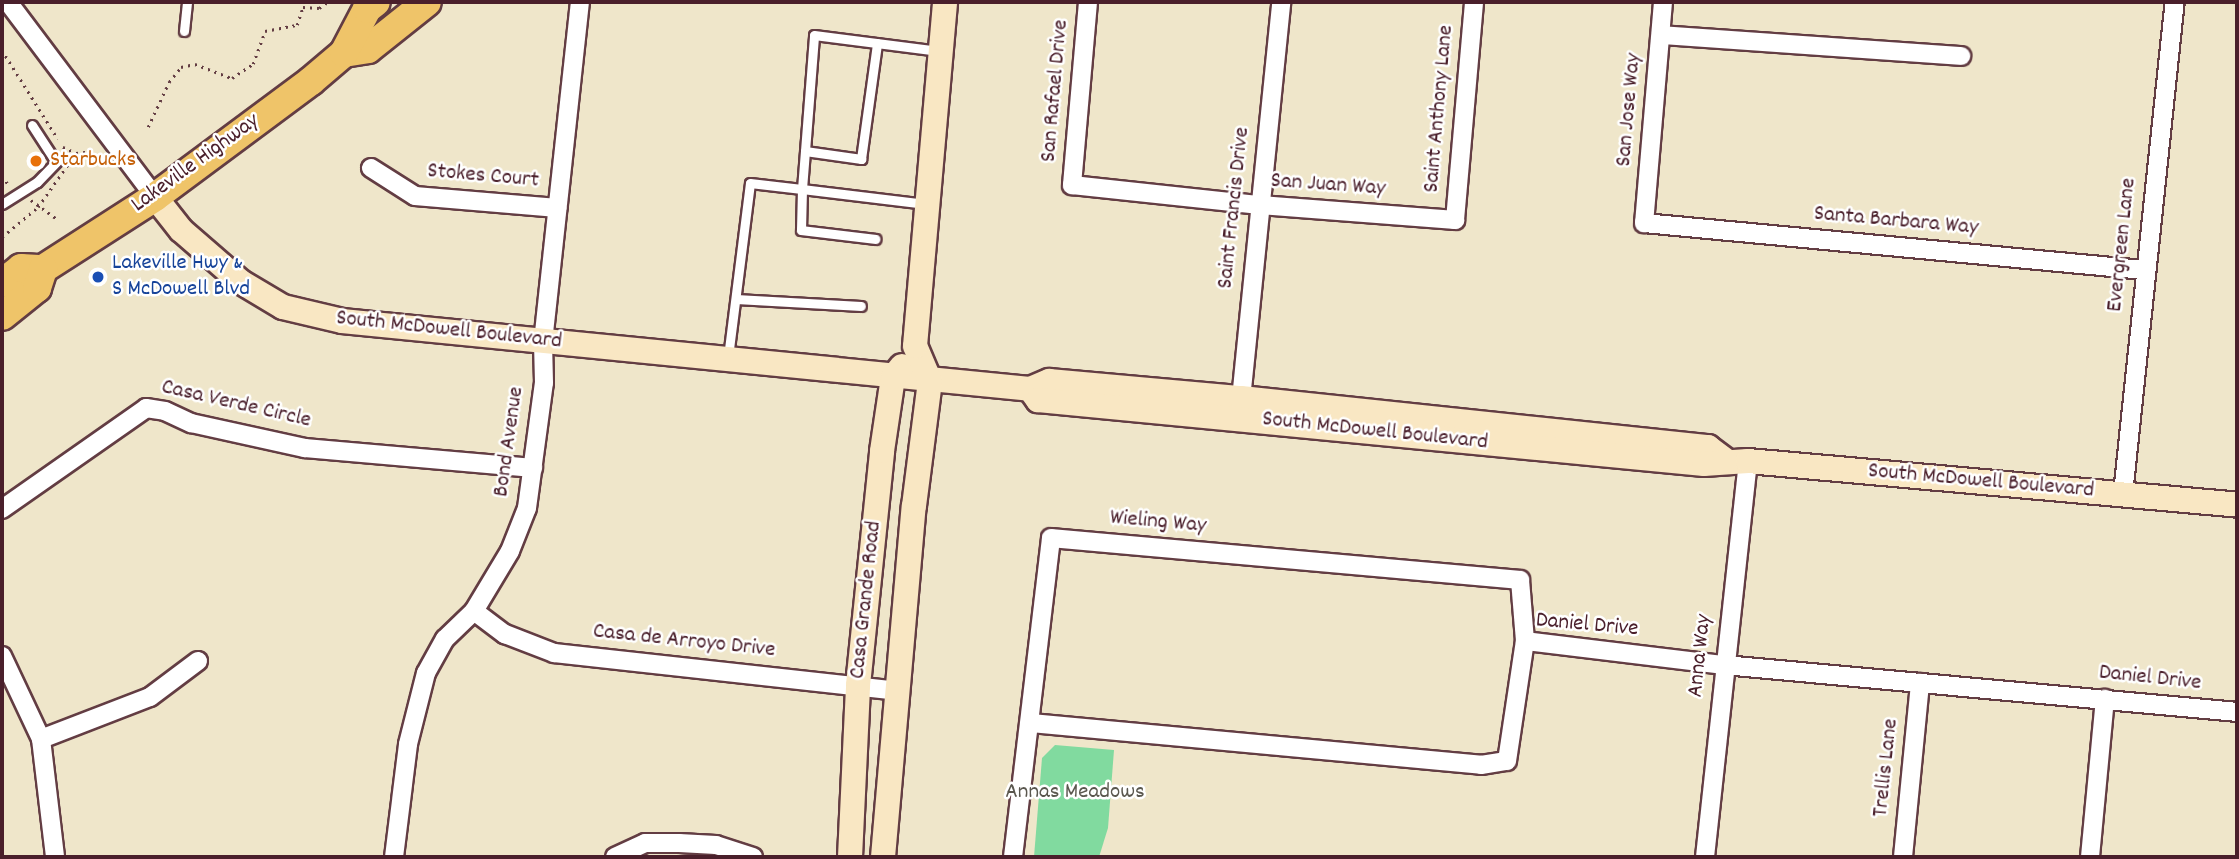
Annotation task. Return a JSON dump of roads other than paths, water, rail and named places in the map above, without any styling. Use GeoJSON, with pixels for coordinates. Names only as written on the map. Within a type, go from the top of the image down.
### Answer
{"type":"FeatureCollection","features":[{"type":"Feature","properties":{"kind":"main road","name":"Lakeville Highway"},"geometry":{"type":"LineString","coordinates":[[344,54],[366,9],[376,2]]}},
{"type":"Feature","properties":{"kind":"main road","name":"Lakeville Highway"},"geometry":{"type":"LineString","coordinates":[[2,283],[21,268],[43,269],[155,197],[344,54],[368,49],[427,2]]}},
{"type":"Feature","properties":{"kind":"main road"},"geometry":{"type":"LineString","coordinates":[[930,381],[915,352],[945,2]]}},
{"type":"Feature","properties":{"kind":"main road","name":"South McDowell Boulevard"},"geometry":{"type":"LineString","coordinates":[[155,197],[181,230],[214,260],[283,307],[342,321],[1030,389],[1038,400],[1240,408],[1704,464],[1737,460],[2237,505]]}},
{"type":"Feature","properties":{"kind":"main road","name":"Lakeville Highway"},"geometry":{"type":"LineString","coordinates":[[2,316],[37,288],[43,269]]}},
{"type":"Feature","properties":{"kind":"main road"},"geometry":{"type":"LineString","coordinates":[[893,377],[915,352]]}},
{"type":"Feature","properties":{"kind":"main road","name":"Casa Grande Road"},"geometry":{"type":"LineString","coordinates":[[850,857],[858,685],[893,377]]}},
{"type":"Feature","properties":{"kind":"main road","name":"Casa Grande Road"},"geometry":{"type":"LineString","coordinates":[[883,857],[914,506],[930,381]]}},
{"type":"Feature","properties":{"kind":"street","name":"South McDowell Boulevard"},"geometry":{"type":"LineString","coordinates":[[8,2],[155,197]]}},
{"type":"Feature","properties":{"kind":"street","name":"Bond Avenue"},"geometry":{"type":"LineString","coordinates":[[394,857],[408,744],[426,673],[446,639],[474,611],[510,551],[527,508],[544,383],[544,342],[580,2]]}},
{"type":"Feature","properties":{"kind":"street","name":"San Rafael Drive"},"geometry":{"type":"LineString","coordinates":[[1072,184],[1088,2]]}},
{"type":"Feature","properties":{"kind":"street","name":"Saint Francis Drive"},"geometry":{"type":"LineString","coordinates":[[1240,408],[1281,2]]}},
{"type":"Feature","properties":{"kind":"street","name":"Saint Anthony Lane"},"geometry":{"type":"LineString","coordinates":[[1455,220],[1474,2]]}},
{"type":"Feature","properties":{"kind":"street","name":"San Jose Way"},"geometry":{"type":"LineString","coordinates":[[1644,223],[1663,2]]}},
{"type":"Feature","properties":{"kind":"street","name":"Evergreen Lane"},"geometry":{"type":"LineString","coordinates":[[2123,494],[2144,270],[2175,2]]}},
{"type":"Feature","properties":{"kind":"street"},"geometry":{"type":"LineString","coordinates":[[1661,35],[1961,56]]}},
{"type":"Feature","properties":{"kind":"street","name":"Stokes Court"},"geometry":{"type":"LineString","coordinates":[[370,168],[415,195],[558,208]]}},
{"type":"Feature","properties":{"kind":"street","name":"San Juan Way"},"geometry":{"type":"LineString","coordinates":[[1072,184],[1259,205],[1455,220]]}},
{"type":"Feature","properties":{"kind":"street","name":"Santa Barbara Way"},"geometry":{"type":"LineString","coordinates":[[1644,223],[2144,270]]}},
{"type":"Feature","properties":{"kind":"street","name":"Casa Verde Circle"},"geometry":{"type":"LineString","coordinates":[[2,509],[146,408],[304,448],[533,468]]}},
{"type":"Feature","properties":{"kind":"street","name":"Anna Way"},"geometry":{"type":"LineString","coordinates":[[1705,857],[1724,665],[1737,460]]}},
{"type":"Feature","properties":{"kind":"street","name":"Wieling Way"},"geometry":{"type":"LineString","coordinates":[[1013,857],[1051,538],[1520,580],[1525,641]]}},
{"type":"Feature","properties":{"kind":"street","name":"Casa de Arroyo Drive"},"geometry":{"type":"LineString","coordinates":[[474,611],[505,634],[554,653],[899,691]]}},
{"type":"Feature","properties":{"kind":"street","name":"Daniel Drive"},"geometry":{"type":"LineString","coordinates":[[1031,723],[1481,765],[1507,761],[1525,641],[1724,665],[2237,712]]}},
{"type":"Feature","properties":{"kind":"street"},"geometry":{"type":"LineString","coordinates":[[2,656],[41,739],[55,857]]}},
{"type":"Feature","properties":{"kind":"street"},"geometry":{"type":"LineString","coordinates":[[41,739],[150,697],[198,661]]}},
{"type":"Feature","properties":{"kind":"street","name":"Trellis Lane"},"geometry":{"type":"LineString","coordinates":[[1903,857],[1920,683]]}},
{"type":"Feature","properties":{"kind":"street"},"geometry":{"type":"LineString","coordinates":[[2090,857],[2105,699]]}},
{"type":"Feature","properties":{"kind":"street"},"geometry":{"type":"LineString","coordinates":[[615,857],[645,844],[679,843],[716,845],[753,857]]}},
{"type":"Feature","properties":{"kind":"lane"},"geometry":{"type":"LineString","coordinates":[[184,31],[187,2]]}},
{"type":"Feature","properties":{"kind":"lane"},"geometry":{"type":"LineString","coordinates":[[875,239],[801,230],[814,35],[941,51]]}},
{"type":"Feature","properties":{"kind":"lane"},"geometry":{"type":"LineString","coordinates":[[805,151],[860,159],[877,43]]}},
{"type":"Feature","properties":{"kind":"lane"},"geometry":{"type":"LineString","coordinates":[[2,204],[37,181],[55,162],[32,125]]}},
{"type":"Feature","properties":{"kind":"lane"},"geometry":{"type":"LineString","coordinates":[[727,359],[750,183],[927,205]]}},
{"type":"Feature","properties":{"kind":"lane"},"geometry":{"type":"LineString","coordinates":[[736,299],[861,306]]}},
{"type":"Feature","properties":{"kind":"place","name":"Starbucks"},"geometry":{"type":"Point","coordinates":[36,161]}},
{"type":"Feature","properties":{"kind":"place","name":"Lakeville Hwy & S McDowell Blvd"},"geometry":{"type":"Point","coordinates":[98,277]}},
{"type":"Feature","properties":{"kind":"park label","name":"Annas Meadows"},"geometry":{"type":"Point","coordinates":[1075,793]}}]}
